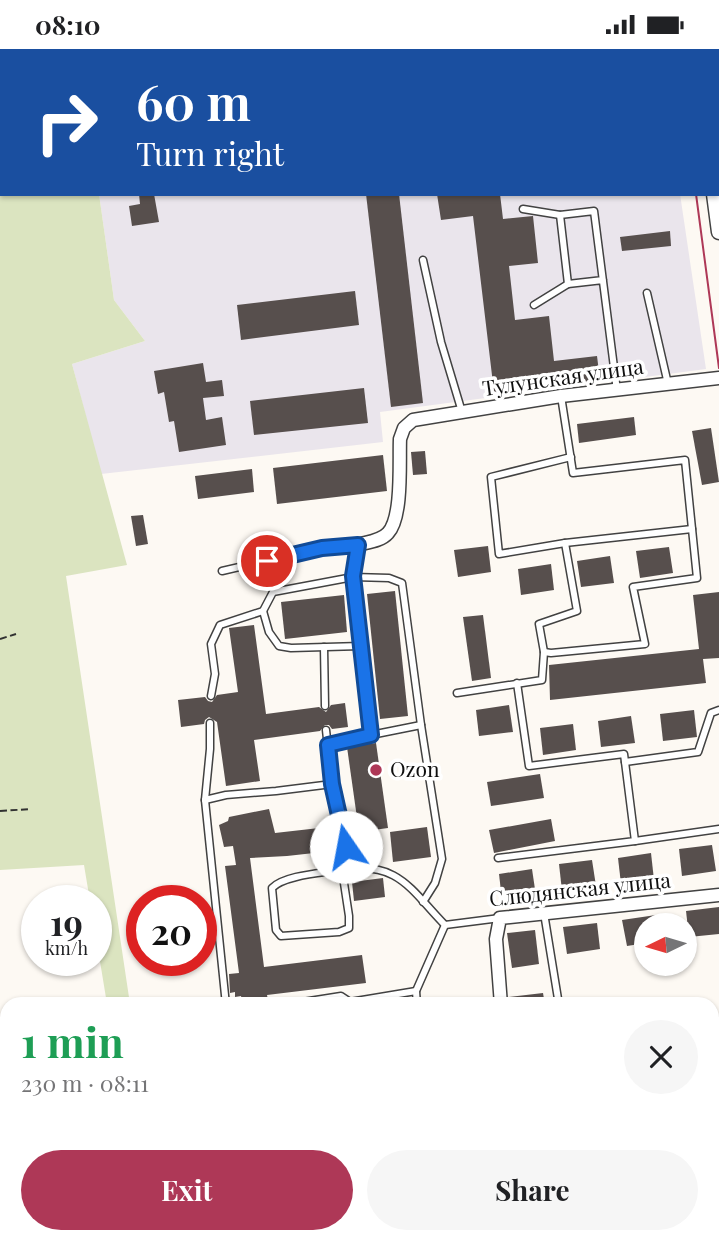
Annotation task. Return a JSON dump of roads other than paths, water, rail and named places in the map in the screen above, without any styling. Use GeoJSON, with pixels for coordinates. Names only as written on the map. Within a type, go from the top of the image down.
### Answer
{"type":"FeatureCollection","features":[{"type":"Feature","properties":{"kind":"street"},"geometry":{"type":"LineString","coordinates":[[714,196],[719,232]]}},
{"type":"Feature","properties":{"kind":"street","name":"Тулунская улица"},"geometry":{"type":"LineString","coordinates":[[358,545],[379,540],[389,533],[396,519],[400,439],[404,428],[413,420],[561,396],[719,378]]}},
{"type":"Feature","properties":{"kind":"street","name":"Слюдянская улица"},"geometry":{"type":"LineString","coordinates":[[500,918],[719,895]]}},
{"type":"Feature","properties":{"kind":"street"},"geometry":{"type":"LineString","coordinates":[[500,918],[496,939],[500,997]]}},
{"type":"Feature","properties":{"kind":"lane"},"geometry":{"type":"LineString","coordinates":[[523,209],[561,215],[594,211],[617,390]]}},
{"type":"Feature","properties":{"kind":"lane"},"geometry":{"type":"LineString","coordinates":[[561,215],[568,285]]}},
{"type":"Feature","properties":{"kind":"lane"},"geometry":{"type":"LineString","coordinates":[[423,260],[441,342],[462,412]]}},
{"type":"Feature","properties":{"kind":"lane"},"geometry":{"type":"LineString","coordinates":[[534,305],[568,285],[603,280]]}},
{"type":"Feature","properties":{"kind":"lane"},"geometry":{"type":"LineString","coordinates":[[647,293],[668,384]]}},
{"type":"Feature","properties":{"kind":"lane"},"geometry":{"type":"LineString","coordinates":[[544,652],[645,644],[633,587],[698,578],[685,460],[573,473],[561,396]]}},
{"type":"Feature","properties":{"kind":"lane"},"geometry":{"type":"LineString","coordinates":[[571,457],[491,477],[499,554],[565,543],[692,529]]}},
{"type":"Feature","properties":{"kind":"lane"},"geometry":{"type":"LineString","coordinates":[[457,692],[541,680],[544,652],[539,624],[577,611],[565,543]]}},
{"type":"Feature","properties":{"kind":"lane"},"geometry":{"type":"LineString","coordinates":[[222,571],[322,548],[358,545],[353,576],[371,735]]}},
{"type":"Feature","properties":{"kind":"lane"},"geometry":{"type":"LineString","coordinates":[[361,646],[279,646],[269,632],[263,611],[273,592],[353,576],[389,578],[402,583],[442,859],[435,883],[423,902]]}},
{"type":"Feature","properties":{"kind":"lane"},"geometry":{"type":"LineString","coordinates":[[211,696],[215,674],[211,644],[220,625],[263,611]]}},
{"type":"Feature","properties":{"kind":"lane"},"geometry":{"type":"LineString","coordinates":[[324,647],[325,706]]}},
{"type":"Feature","properties":{"kind":"lane"},"geometry":{"type":"LineString","coordinates":[[517,683],[529,766],[624,754],[635,841]]}},
{"type":"Feature","properties":{"kind":"lane"},"geometry":{"type":"LineString","coordinates":[[625,762],[698,752],[711,713],[719,710]]}},
{"type":"Feature","properties":{"kind":"lane"},"geometry":{"type":"LineString","coordinates":[[211,723],[205,800],[225,997]]}},
{"type":"Feature","properties":{"kind":"lane"},"geometry":{"type":"LineString","coordinates":[[328,745],[421,725]]}},
{"type":"Feature","properties":{"kind":"lane"},"geometry":{"type":"LineString","coordinates":[[326,730],[332,784],[350,869]]}},
{"type":"Feature","properties":{"kind":"lane"},"geometry":{"type":"LineString","coordinates":[[205,800],[226,795],[276,792],[332,784]]}},
{"type":"Feature","properties":{"kind":"lane"},"geometry":{"type":"LineString","coordinates":[[498,858],[719,829]]}},
{"type":"Feature","properties":{"kind":"lane"},"geometry":{"type":"LineString","coordinates":[[342,870],[349,928],[339,932],[282,936],[275,930],[272,888],[277,883],[342,870],[350,869],[378,869],[401,878],[444,925],[416,991],[417,997]]}},
{"type":"Feature","properties":{"kind":"lane"},"geometry":{"type":"LineString","coordinates":[[544,912],[558,997]]}},
{"type":"Feature","properties":{"kind":"lane","name":"Слюдянская улица"},"geometry":{"type":"LineString","coordinates":[[444,925],[500,918]]}},
{"type":"Feature","properties":{"kind":"lane"},"geometry":{"type":"LineString","coordinates":[[383,997],[416,991]]}},
{"type":"Feature","properties":{"kind":"tram line"},"geometry":{"type":"LineString","coordinates":[[696,196],[719,368]]}},
{"type":"Feature","properties":{"kind":"place","name":"Ozon"},"geometry":{"type":"Point","coordinates":[376,770]}}]}
